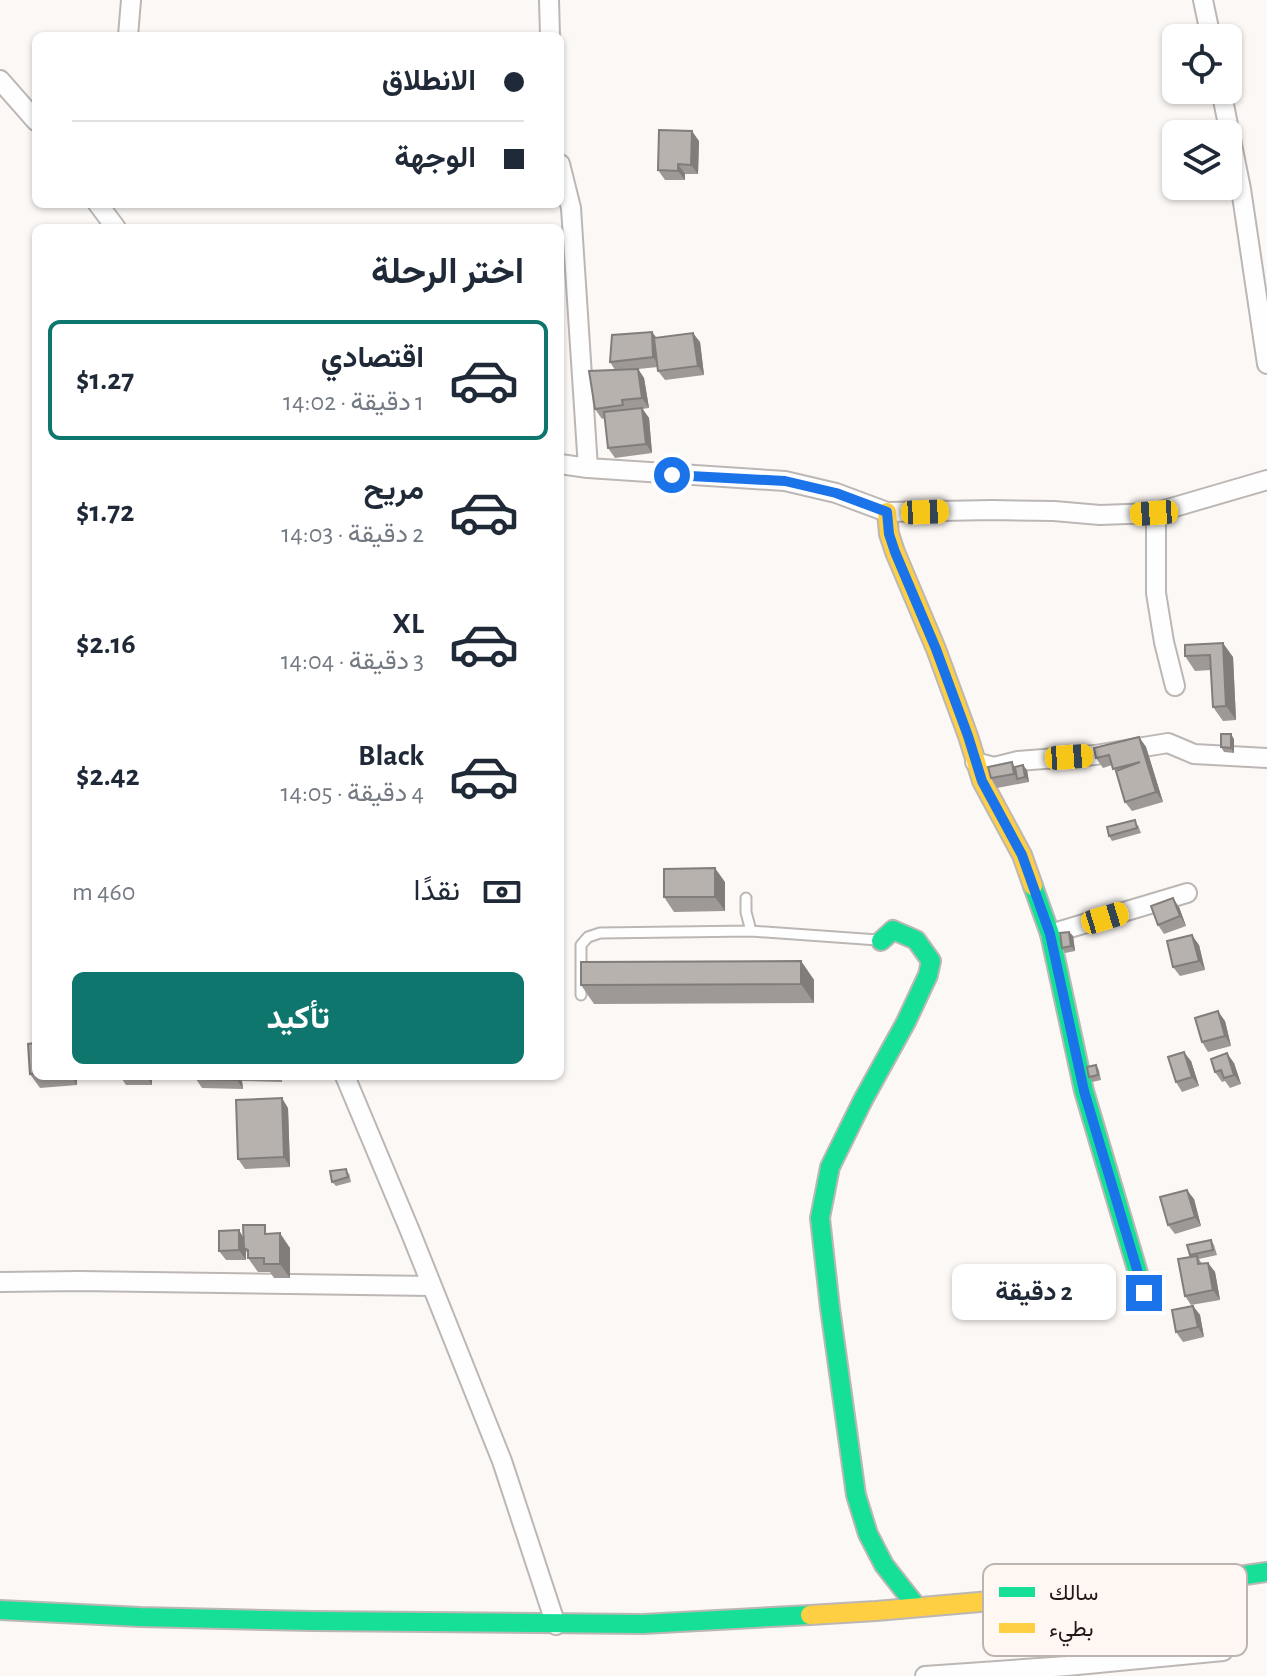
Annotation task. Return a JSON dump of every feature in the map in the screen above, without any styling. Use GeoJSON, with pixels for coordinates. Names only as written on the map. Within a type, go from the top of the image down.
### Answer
{"type":"FeatureCollection","features":[{"type":"Feature","properties":{"kind":"street"},"geometry":{"type":"LineString","coordinates":[[128,32],[131,0]]}},
{"type":"Feature","properties":{"kind":"street"},"geometry":{"type":"LineString","coordinates":[[549,0],[550,32]]}},
{"type":"Feature","properties":{"kind":"street"},"geometry":{"type":"LineString","coordinates":[[1203,0],[1208,24]]}},
{"type":"Feature","properties":{"kind":"street"},"geometry":{"type":"LineString","coordinates":[[0,80],[32,116]]}},
{"type":"Feature","properties":{"kind":"street"},"geometry":{"type":"LineString","coordinates":[[1224,104],[1241,189],[1267,364]]}},
{"type":"Feature","properties":{"kind":"street"},"geometry":{"type":"LineString","coordinates":[[564,180],[571,208],[588,468]]}},
{"type":"Feature","properties":{"kind":"street"},"geometry":{"type":"LineString","coordinates":[[564,465],[785,481],[836,493],[887,512],[1154,513],[1267,480]]}},
{"type":"Feature","properties":{"kind":"street"},"geometry":{"type":"LineString","coordinates":[[887,512],[895,552],[936,649],[982,781],[1022,855],[1050,934],[1084,1091],[1144,1293]]}},
{"type":"Feature","properties":{"kind":"street"},"geometry":{"type":"LineString","coordinates":[[1154,513],[1156,593],[1175,686]]}},
{"type":"Feature","properties":{"kind":"street"},"geometry":{"type":"LineString","coordinates":[[975,762],[994,767],[1018,761],[1095,755],[1168,743],[1194,754],[1267,758]]}},
{"type":"Feature","properties":{"kind":"street"},"geometry":{"type":"LineString","coordinates":[[1050,934],[1187,893]]}},
{"type":"Feature","properties":{"kind":"street"},"geometry":{"type":"LineString","coordinates":[[881,941],[893,930],[917,939],[931,961],[928,975],[830,1167],[820,1218],[856,1495],[868,1534],[884,1565],[917,1607]]}},
{"type":"Feature","properties":{"kind":"street"},"geometry":{"type":"LineString","coordinates":[[347,1080],[502,1461],[556,1625]]}},
{"type":"Feature","properties":{"kind":"street"},"geometry":{"type":"LineString","coordinates":[[0,1282],[431,1286]]}},
{"type":"Feature","properties":{"kind":"street"},"geometry":{"type":"LineString","coordinates":[[1247,1575],[1267,1572]]}},
{"type":"Feature","properties":{"kind":"street"},"geometry":{"type":"LineString","coordinates":[[0,1610],[140,1617],[556,1625],[700,1622],[983,1602]]}},
{"type":"Feature","properties":{"kind":"street"},"geometry":{"type":"LineString","coordinates":[[925,1676],[995,1674],[1171,1656]]}},
{"type":"Feature","properties":{"kind":"lane"},"geometry":{"type":"LineString","coordinates":[[746,898],[751,931]]}},
{"type":"Feature","properties":{"kind":"lane"},"geometry":{"type":"LineString","coordinates":[[581,995],[581,945],[588,937],[600,933],[751,931],[881,941]]}},
{"type":"Feature","properties":{"kind":"building"},"geometry":{"type":"Polygon","coordinates":[[[659,130],[692,131],[691,165],[678,164],[678,171],[658,170],[659,130]]]}},
{"type":"Feature","properties":{"kind":"building"},"geometry":{"type":"Polygon","coordinates":[[[652,332],[653,357],[610,362],[612,335],[652,332]]]}},
{"type":"Feature","properties":{"kind":"building"},"geometry":{"type":"Polygon","coordinates":[[[693,333],[698,366],[658,371],[654,338],[693,333]]]}},
{"type":"Feature","properties":{"kind":"building"},"geometry":{"type":"Polygon","coordinates":[[[638,369],[642,398],[622,400],[623,405],[595,409],[589,371],[638,369]]]}},
{"type":"Feature","properties":{"kind":"building"},"geometry":{"type":"Polygon","coordinates":[[[642,408],[646,444],[608,448],[604,412],[642,408]]]}},
{"type":"Feature","properties":{"kind":"building"},"geometry":{"type":"Polygon","coordinates":[[[1223,643],[1226,706],[1213,707],[1210,655],[1185,656],[1185,645],[1223,643]]]}},
{"type":"Feature","properties":{"kind":"building"},"geometry":{"type":"Polygon","coordinates":[[[1221,734],[1231,734],[1231,748],[1221,747],[1221,734]]]}},
{"type":"Feature","properties":{"kind":"building"},"geometry":{"type":"Polygon","coordinates":[[[1139,737],[1156,792],[1125,802],[1116,771],[1140,762],[1113,769],[1109,755],[1096,758],[1094,748],[1139,737]]]}},
{"type":"Feature","properties":{"kind":"building"},"geometry":{"type":"Polygon","coordinates":[[[1012,762],[1014,774],[991,778],[988,767],[1012,762]]]}},
{"type":"Feature","properties":{"kind":"building"},"geometry":{"type":"Polygon","coordinates":[[[1023,765],[1025,777],[1017,779],[1015,767],[1023,765]]]}},
{"type":"Feature","properties":{"kind":"building"},"geometry":{"type":"Polygon","coordinates":[[[1135,820],[1137,828],[1109,836],[1107,827],[1135,820]]]}},
{"type":"Feature","properties":{"kind":"building"},"geometry":{"type":"Polygon","coordinates":[[[715,868],[715,897],[664,897],[664,869],[715,868]]]}},
{"type":"Feature","properties":{"kind":"building"},"geometry":{"type":"Polygon","coordinates":[[[1173,898],[1180,916],[1158,925],[1151,906],[1173,898]]]}},
{"type":"Feature","properties":{"kind":"building"},"geometry":{"type":"Polygon","coordinates":[[[1069,932],[1071,946],[1062,948],[1060,933],[1069,932]]]}},
{"type":"Feature","properties":{"kind":"building"},"geometry":{"type":"Polygon","coordinates":[[[1192,935],[1199,961],[1173,967],[1167,941],[1192,935]]]}},
{"type":"Feature","properties":{"kind":"building"},"geometry":{"type":"Polygon","coordinates":[[[801,961],[801,984],[581,985],[581,962],[801,961]]]}},
{"type":"Feature","properties":{"kind":"building"},"geometry":{"type":"Polygon","coordinates":[[[1218,1011],[1225,1036],[1202,1042],[1195,1018],[1218,1011]]]}},
{"type":"Feature","properties":{"kind":"building"},"geometry":{"type":"Polygon","coordinates":[[[28,1044],[32,1044],[30,1074],[28,1044]]]}},
{"type":"Feature","properties":{"kind":"building"},"geometry":{"type":"Polygon","coordinates":[[[1184,1052],[1192,1077],[1176,1082],[1168,1057],[1184,1052]]]}},
{"type":"Feature","properties":{"kind":"building"},"geometry":{"type":"Polygon","coordinates":[[[1227,1053],[1234,1075],[1224,1078],[1221,1070],[1215,1072],[1211,1059],[1227,1053]]]}},
{"type":"Feature","properties":{"kind":"building"},"geometry":{"type":"Polygon","coordinates":[[[1096,1065],[1098,1075],[1089,1077],[1087,1067],[1096,1065]]]}},
{"type":"Feature","properties":{"kind":"building"},"geometry":{"type":"Polygon","coordinates":[[[282,1098],[284,1157],[238,1159],[236,1100],[282,1098]]]}},
{"type":"Feature","properties":{"kind":"building"},"geometry":{"type":"Polygon","coordinates":[[[346,1169],[348,1177],[332,1182],[330,1171],[346,1169]]]}},
{"type":"Feature","properties":{"kind":"building"},"geometry":{"type":"Polygon","coordinates":[[[1187,1190],[1195,1217],[1168,1225],[1160,1197],[1187,1190]]]}},
{"type":"Feature","properties":{"kind":"building"},"geometry":{"type":"Polygon","coordinates":[[[243,1225],[265,1225],[265,1234],[280,1233],[280,1264],[264,1264],[264,1258],[248,1258],[248,1250],[244,1248],[243,1225]]]}},
{"type":"Feature","properties":{"kind":"building"},"geometry":{"type":"Polygon","coordinates":[[[239,1230],[239,1250],[219,1251],[219,1231],[239,1230]]]}},
{"type":"Feature","properties":{"kind":"building"},"geometry":{"type":"Polygon","coordinates":[[[1211,1240],[1213,1250],[1190,1255],[1187,1245],[1211,1240]]]}},
{"type":"Feature","properties":{"kind":"building"},"geometry":{"type":"Polygon","coordinates":[[[1197,1256],[1198,1264],[1208,1263],[1213,1290],[1185,1296],[1178,1259],[1197,1256]]]}},
{"type":"Feature","properties":{"kind":"building"},"geometry":{"type":"Polygon","coordinates":[[[1193,1306],[1198,1327],[1176,1332],[1172,1310],[1193,1306]]]}},
{"type":"Feature","properties":{"kind":"traffic: fast"},"geometry":{"type":"LineString","coordinates":[[1033,886],[1050,934],[1084,1091],[1144,1293]]}},
{"type":"Feature","properties":{"kind":"traffic: fast"},"geometry":{"type":"LineString","coordinates":[[881,941],[893,930],[916,940],[931,961],[928,975],[830,1167],[820,1218],[856,1495],[868,1534],[884,1565],[917,1607]]}},
{"type":"Feature","properties":{"kind":"traffic: fast"},"geometry":{"type":"LineString","coordinates":[[1247,1575],[1267,1572]]}},
{"type":"Feature","properties":{"kind":"traffic: fast"},"geometry":{"type":"LineString","coordinates":[[0,1610],[313,1621],[643,1624],[810,1615]]}},
{"type":"Feature","properties":{"kind":"traffic: slow"},"geometry":{"type":"LineString","coordinates":[[887,512],[895,552],[936,649],[982,781],[1022,855],[1033,886]]}},
{"type":"Feature","properties":{"kind":"traffic: slow"},"geometry":{"type":"LineString","coordinates":[[810,1615],[983,1602]]}},
{"type":"Feature","properties":{"kind":"route"},"geometry":{"type":"LineString","coordinates":[[672,475],[785,481],[836,493],[887,512],[895,552],[936,649],[982,781],[1022,855],[1050,934],[1084,1091],[1144,1293]]}}]}
